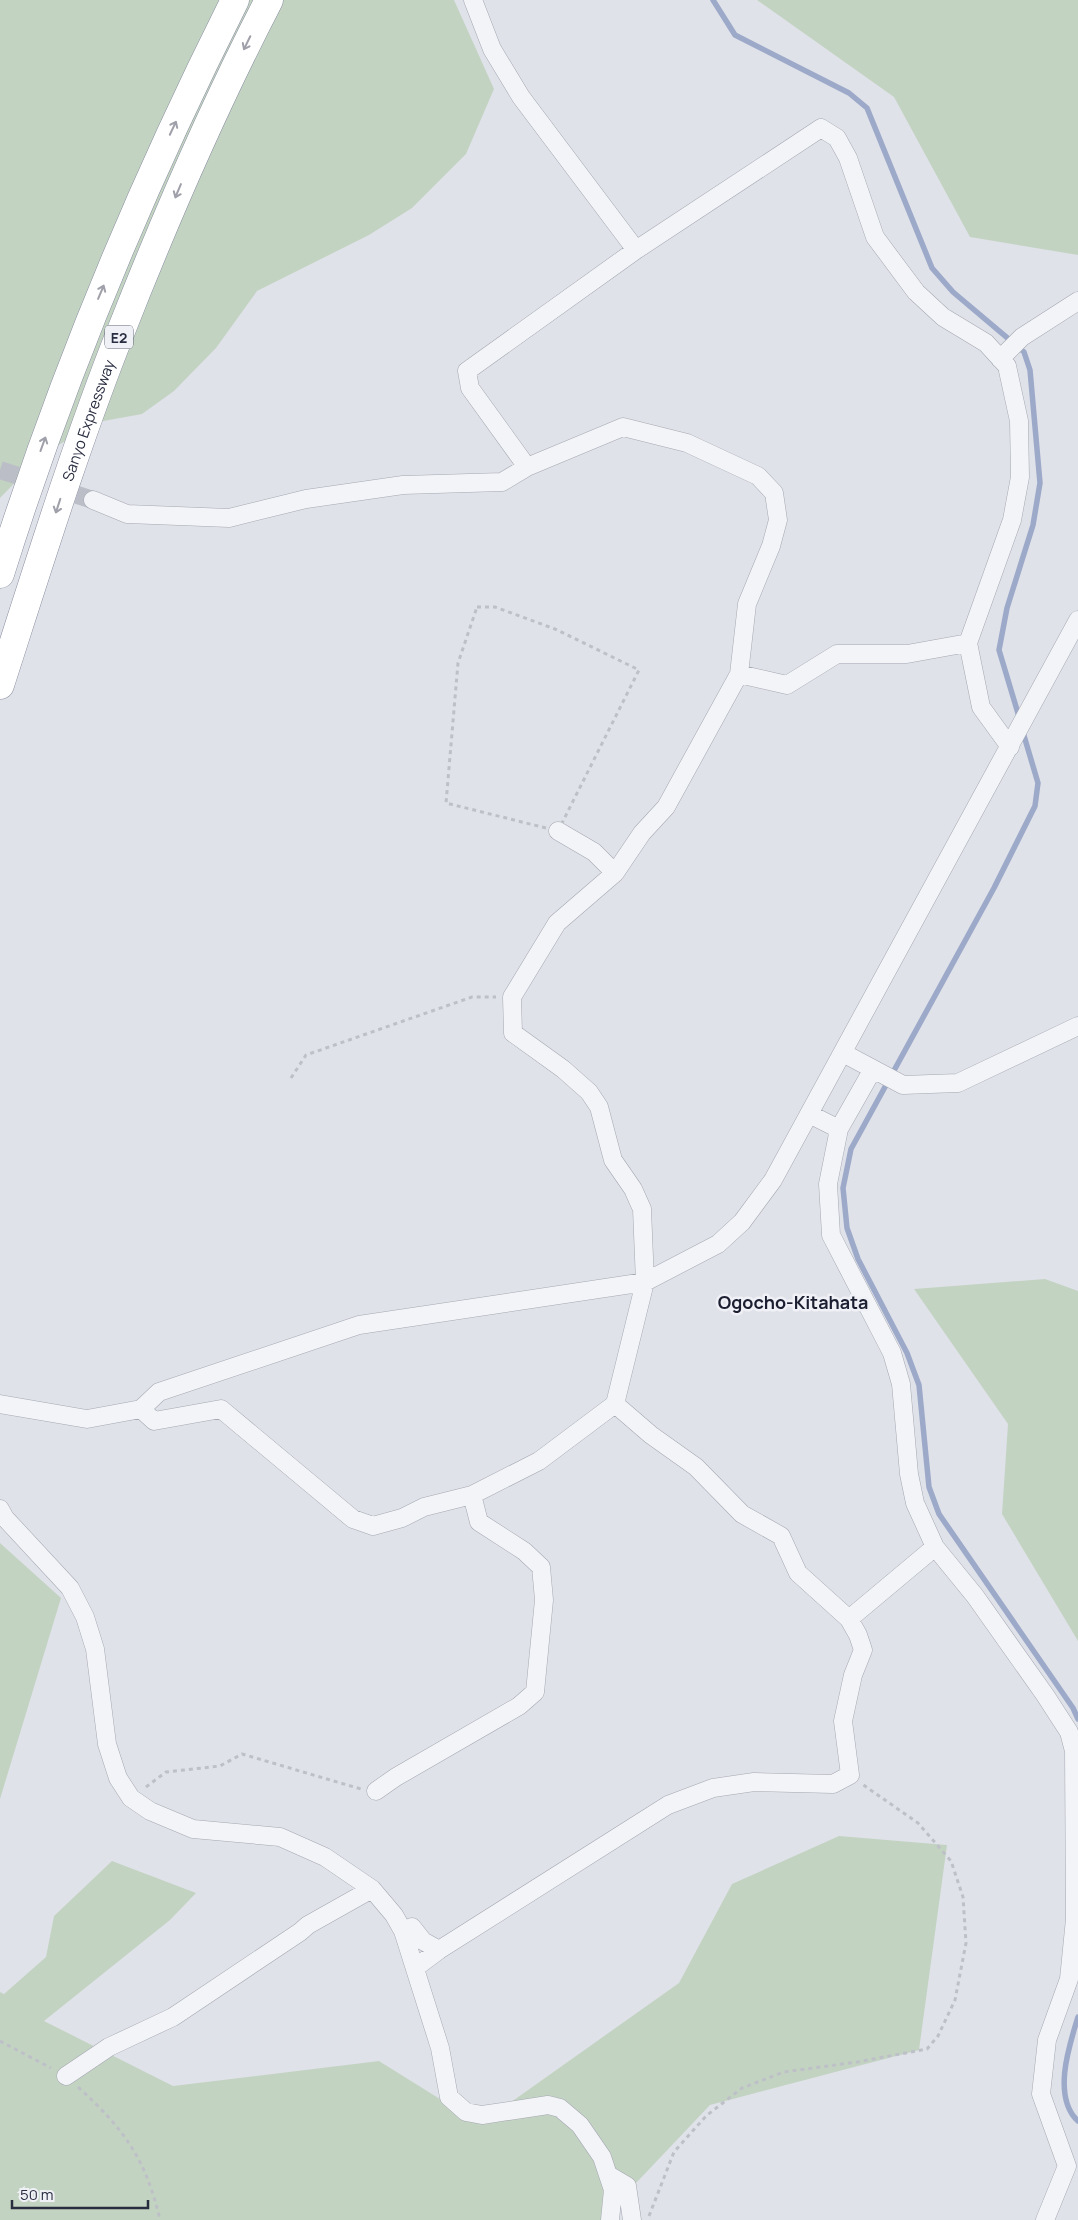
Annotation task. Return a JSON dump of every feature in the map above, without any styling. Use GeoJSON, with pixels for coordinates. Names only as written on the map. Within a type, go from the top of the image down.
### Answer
{"type":"FeatureCollection","features":[{"type":"Feature","properties":{"kind":"highway","name":"E2"},"geometry":{"type":"LineString","coordinates":[[0,574],[26,491],[88,323],[151,175],[235,0]]}},
{"type":"Feature","properties":{"kind":"highway","name":"Sanyo Expressway"},"geometry":{"type":"LineString","coordinates":[[0,686],[59,502],[120,332],[180,186],[269,0]]}},
{"type":"Feature","properties":{"kind":"street"},"geometry":{"type":"LineString","coordinates":[[473,0],[492,50],[521,97],[636,250]]}},
{"type":"Feature","properties":{"kind":"street"},"geometry":{"type":"LineString","coordinates":[[527,468],[470,388],[467,371],[636,250],[821,128],[836,138],[848,158],[875,237],[916,292],[943,317],[986,343],[1007,366],[1019,421],[1020,477],[1012,520],[968,643],[980,707],[1010,748]]}},
{"type":"Feature","properties":{"kind":"street"},"geometry":{"type":"LineString","coordinates":[[1000,359],[1022,337],[1078,301]]}},
{"type":"Feature","properties":{"kind":"street"},"geometry":{"type":"LineString","coordinates":[[93,500],[127,514],[229,518],[306,499],[403,485],[502,482],[527,468],[623,428],[688,443],[758,476],[774,493],[778,520],[771,546],[747,604],[739,674],[666,807],[642,833],[614,873],[557,923],[512,997],[513,1033],[563,1069],[589,1092],[599,1107],[613,1160],[633,1189],[642,1209],[645,1282],[615,1404],[539,1461],[472,1495],[424,1507],[402,1518],[373,1526],[352,1519],[221,1409],[154,1421],[141,1409]]}},
{"type":"Feature","properties":{"kind":"street"},"geometry":{"type":"LineString","coordinates":[[0,1404],[87,1418],[141,1409],[160,1392],[360,1325],[645,1282],[718,1244],[742,1222],[773,1180],[1010,748],[1078,620]]}},
{"type":"Feature","properties":{"kind":"street"},"geometry":{"type":"LineString","coordinates":[[739,674],[787,685],[837,654],[907,654],[968,643]]}},
{"type":"Feature","properties":{"kind":"street"},"geometry":{"type":"LineString","coordinates":[[558,831],[594,852],[614,873]]}},
{"type":"Feature","properties":{"kind":"street"},"geometry":{"type":"LineString","coordinates":[[843,1053],[903,1085],[958,1083],[1078,1026]]}},
{"type":"Feature","properties":{"kind":"street"},"geometry":{"type":"LineString","coordinates":[[873,1069],[839,1130],[828,1184],[831,1235],[892,1353],[904,1403],[909,1474],[915,1503],[934,1547],[975,1596],[1045,1695],[1069,1732],[1074,1751],[1075,1919],[1070,1979],[1047,2040],[1041,2094],[1067,2166],[1045,2220]]}},
{"type":"Feature","properties":{"kind":"street"},"geometry":{"type":"LineString","coordinates":[[809,1114],[839,1130]]}},
{"type":"Feature","properties":{"kind":"street"},"geometry":{"type":"LineString","coordinates":[[415,1968],[438,1950],[668,1805],[713,1788],[754,1782],[833,1784],[850,1775],[843,1721],[853,1675],[862,1650],[858,1635],[849,1619],[798,1572],[781,1536],[742,1514],[696,1467],[650,1435],[615,1404]]}},
{"type":"Feature","properties":{"kind":"street"},"geometry":{"type":"LineString","coordinates":[[376,1791],[396,1777],[519,1706],[535,1692],[544,1600],[541,1567],[524,1551],[479,1522],[472,1495]]}},
{"type":"Feature","properties":{"kind":"street"},"geometry":{"type":"LineString","coordinates":[[0,1509],[5,1518],[70,1588],[85,1616],[95,1649],[107,1744],[118,1778],[131,1798],[150,1811],[193,1830],[280,1838],[326,1858],[372,1889],[394,1915],[403,1931],[440,2048],[449,2097],[466,2112],[482,2115],[548,2106],[560,2108],[580,2125],[602,2157],[610,2176],[613,2190],[610,2220]]}},
{"type":"Feature","properties":{"kind":"street"},"geometry":{"type":"LineString","coordinates":[[849,1619],[934,1547]]}},
{"type":"Feature","properties":{"kind":"street"},"geometry":{"type":"LineString","coordinates":[[66,2076],[109,2048],[174,2016],[300,1932],[308,1924],[372,1889]]}},
{"type":"Feature","properties":{"kind":"street"},"geometry":{"type":"LineString","coordinates":[[403,1931],[412,1927],[423,1941],[438,1950]]}},
{"type":"Feature","properties":{"kind":"street"},"geometry":{"type":"LineString","coordinates":[[610,2176],[627,2186],[632,2220]]}},
{"type":"Feature","properties":{"kind":"path"},"geometry":{"type":"LineString","coordinates":[[477,607],[495,607],[555,629],[639,670],[558,831],[446,802],[458,663],[477,607]]}},
{"type":"Feature","properties":{"kind":"path"},"geometry":{"type":"LineString","coordinates":[[291,1078],[306,1055],[472,997],[512,997]]}},
{"type":"Feature","properties":{"kind":"path"},"geometry":{"type":"LineString","coordinates":[[131,1798],[166,1772],[220,1766],[242,1754],[358,1788],[376,1791]]}},
{"type":"Feature","properties":{"kind":"path"},"geometry":{"type":"LineString","coordinates":[[648,2220],[674,2152],[706,2116],[742,2088],[784,2072],[857,2062],[927,2049],[938,2036],[955,2000],[966,1943],[963,1897],[951,1861],[918,1822],[850,1775]]}},
{"type":"Feature","properties":{"kind":"path"},"geometry":{"type":"LineString","coordinates":[[0,2041],[66,2076],[104,2112],[132,2146],[153,2190],[160,2220]]}},
{"type":"Feature","properties":{"kind":"green space"},"geometry":{"type":"Polygon","coordinates":[[[0,0],[454,0],[494,89],[466,154],[412,208],[369,235],[257,291],[216,348],[174,391],[142,414],[98,422],[43,454],[0,498],[0,0]]]}},
{"type":"Feature","properties":{"kind":"green space"},"geometry":{"type":"Polygon","coordinates":[[[757,0],[1078,0],[1078,255],[970,237],[894,97],[757,0]]]}},
{"type":"Feature","properties":{"kind":"green space"},"geometry":{"type":"Polygon","coordinates":[[[1045,1279],[1078,1291],[1078,1641],[1002,1514],[1008,1424],[914,1289],[1045,1279]]]}},
{"type":"Feature","properties":{"kind":"green space"},"geometry":{"type":"Polygon","coordinates":[[[0,1543],[61,1598],[0,1799],[0,1543]]]}},
{"type":"Feature","properties":{"kind":"green space"},"geometry":{"type":"Polygon","coordinates":[[[839,1836],[947,1845],[919,2050],[710,2105],[601,2220],[0,2220],[0,1992],[4,1994],[46,1957],[54,1916],[112,1861],[196,1893],[170,1920],[44,2021],[173,2086],[379,2061],[480,2124],[679,1983],[732,1884],[839,1836]]]}},
{"type":"Feature","properties":{"kind":"waterway"},"geometry":{"type":"LineString","coordinates":[[713,0],[735,35],[849,93],[867,108],[932,268],[953,292],[1024,352],[1030,370],[1040,483],[1033,525],[1007,608],[999,650],[1020,720]]}},
{"type":"Feature","properties":{"kind":"waterway"},"geometry":{"type":"LineString","coordinates":[[1022,729],[1038,783],[1035,806],[994,888],[851,1149],[843,1188],[847,1228],[858,1259],[907,1353],[919,1385],[929,1487],[939,1514],[1073,1708],[1078,1719]]}},
{"type":"Feature","properties":{"kind":"waterway"},"geometry":{"type":"LineString","coordinates":[[1078,2017],[1067,2056],[1064,2085],[1070,2111],[1078,2121]]}},
{"type":"Feature","properties":{"kind":"tunnel"},"geometry":{"type":"LineString","coordinates":[[0,470],[93,500]]}},
{"type":"Feature","properties":{"kind":"district","name":"Ogocho-Kitahata"},"geometry":{"type":"Point","coordinates":[793,1302]}}]}
